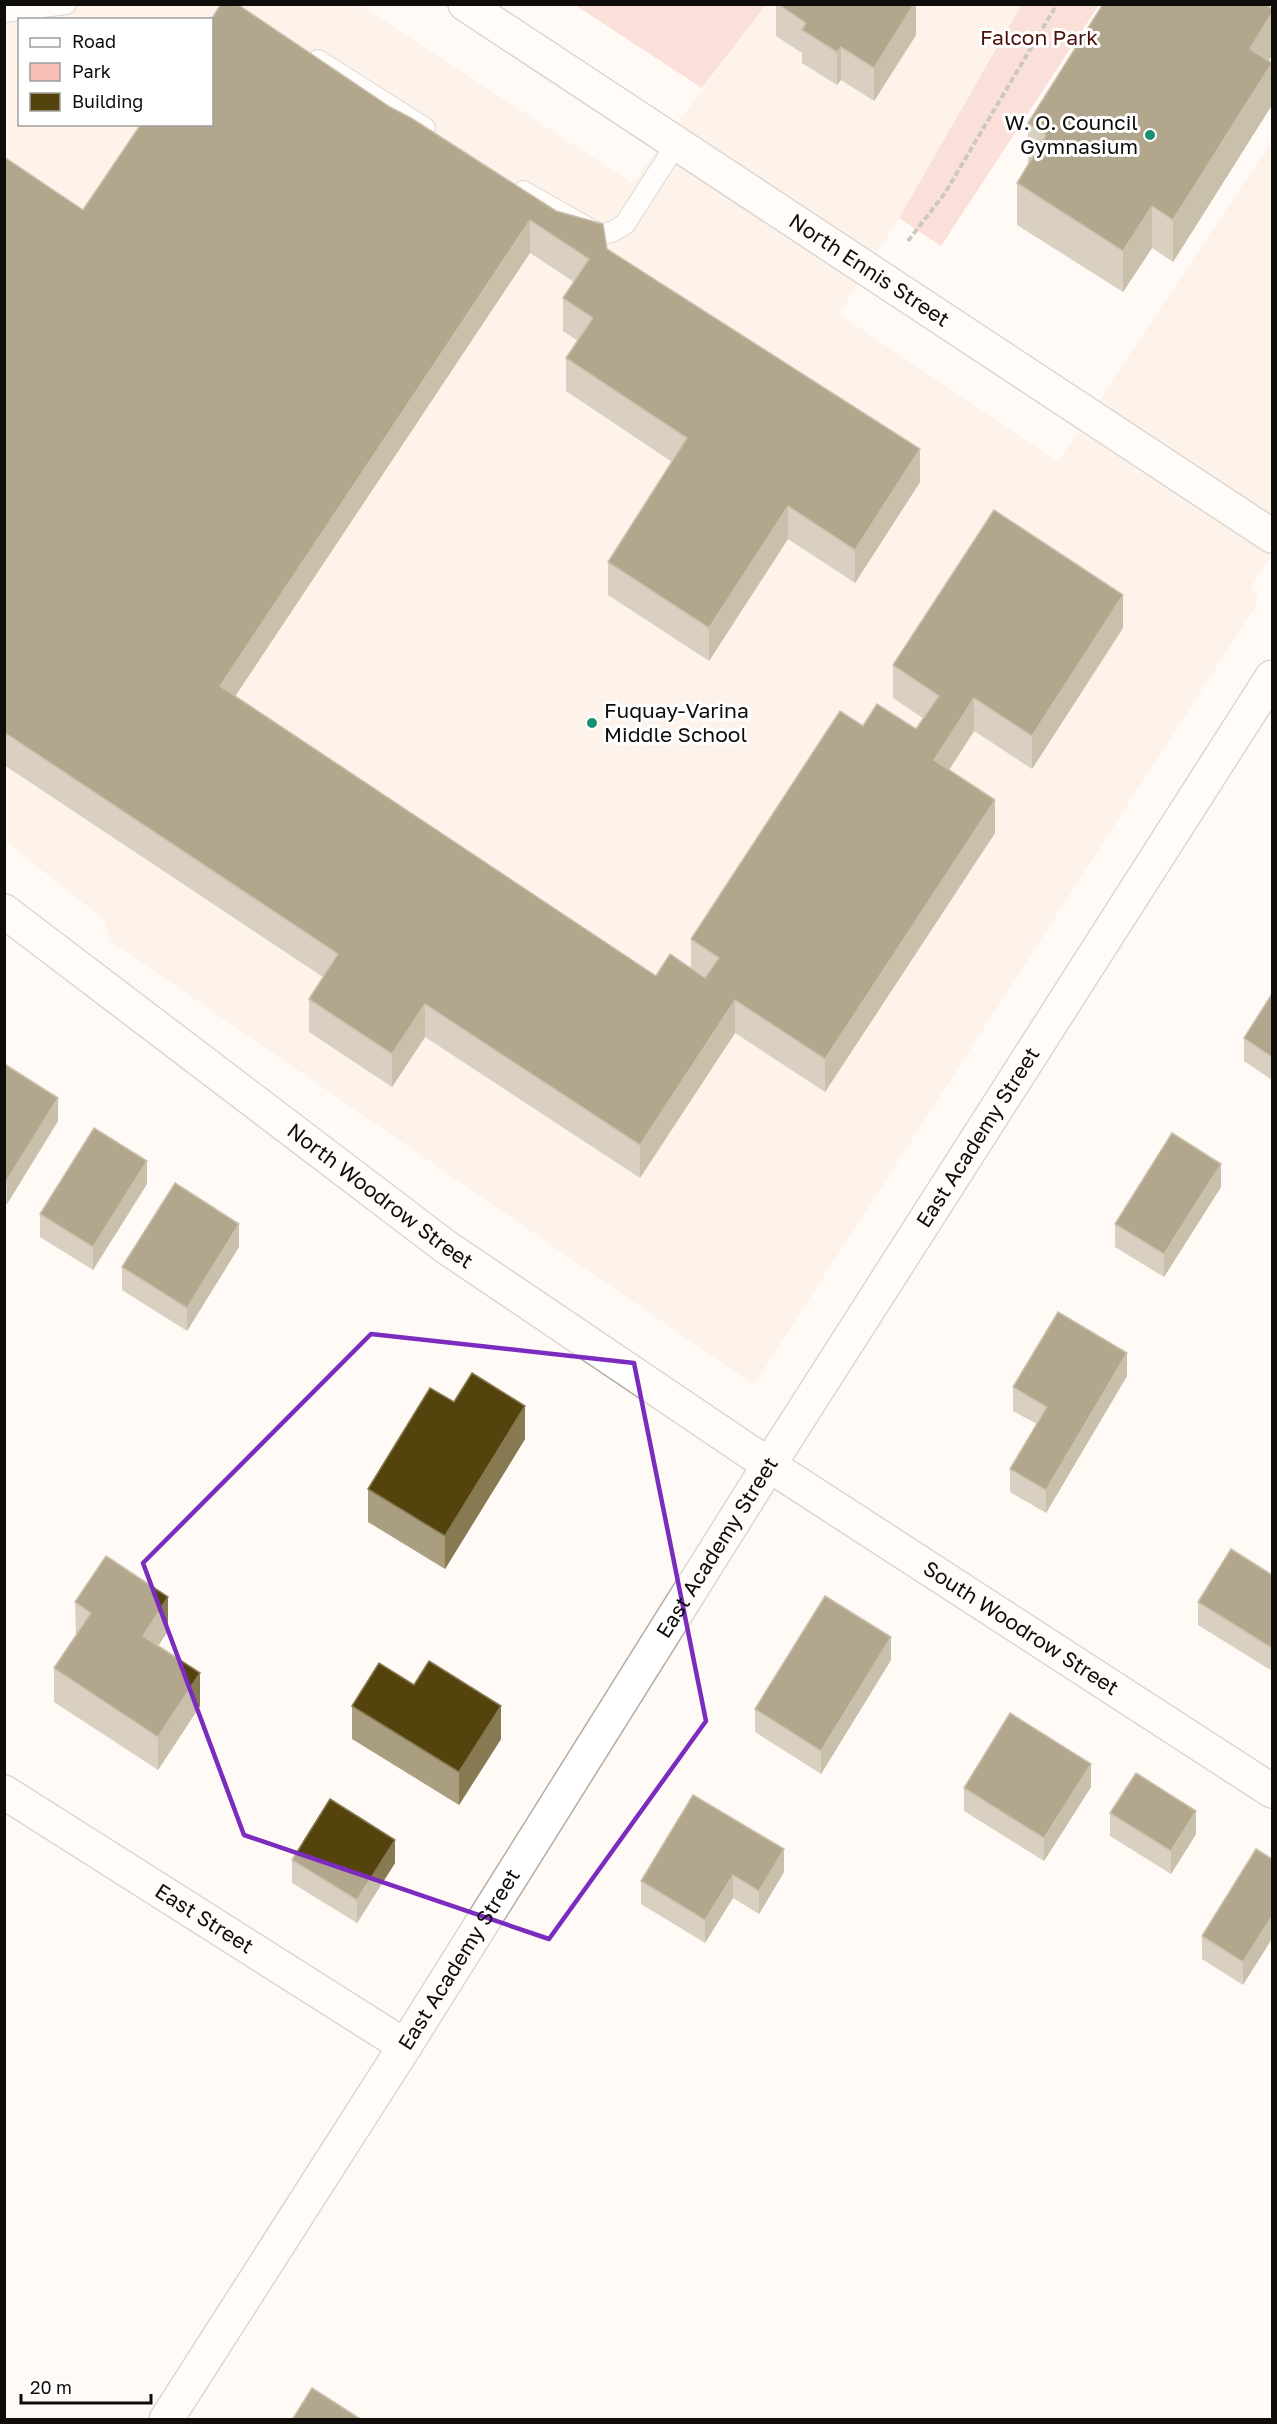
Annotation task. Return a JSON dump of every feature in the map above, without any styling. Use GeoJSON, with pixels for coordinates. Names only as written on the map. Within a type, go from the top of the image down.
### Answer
{"type":"FeatureCollection","features":[{"type":"Feature","properties":{"kind":"street","name":"North Ennis Street"},"geometry":{"type":"LineString","coordinates":[[465,4],[1272,536]]}},
{"type":"Feature","properties":{"kind":"street","name":"East Academy Street"},"geometry":{"type":"LineString","coordinates":[[166,2420],[405,2046],[769,1465],[1272,677]]}},
{"type":"Feature","properties":{"kind":"street","name":"North Woodrow Street"},"geometry":{"type":"LineString","coordinates":[[4,911],[446,1247],[769,1465]]}},
{"type":"Feature","properties":{"kind":"street","name":"South Woodrow Street"},"geometry":{"type":"LineString","coordinates":[[769,1465],[1272,1791]]}},
{"type":"Feature","properties":{"kind":"street","name":"East Street"},"geometry":{"type":"LineString","coordinates":[[4,1792],[405,2046]]}},
{"type":"Feature","properties":{"kind":"lane"},"geometry":{"type":"LineString","coordinates":[[4,12],[66,4]]}},
{"type":"Feature","properties":{"kind":"lane"},"geometry":{"type":"LineString","coordinates":[[306,53],[442,139]]}},
{"type":"Feature","properties":{"kind":"lane"},"geometry":{"type":"LineString","coordinates":[[510,182],[579,225],[599,234],[612,232],[625,224],[677,143]]}},
{"type":"Feature","properties":{"kind":"path"},"geometry":{"type":"LineString","coordinates":[[908,241],[945,193],[1058,4]]}},
{"type":"Feature","properties":{"kind":"highlighted area"},"geometry":{"type":"Polygon","coordinates":[[[371,1334],[634,1363],[706,1721],[549,1939],[244,1835],[143,1563],[371,1334]]]}},
{"type":"Feature","properties":{"kind":"shaded area","name":"Fuquay-Varina Middle School"},"geometry":{"type":"Polygon","coordinates":[[[4,5],[360,5],[632,183],[766,5],[1018,5],[1020,6],[899,218],[839,314],[1058,462],[1272,141],[1272,554],[1251,587],[1257,594],[1257,604],[754,1385],[112,942],[103,919],[5,841],[4,5]]]}},
{"type":"Feature","properties":{"kind":"green space"},"geometry":{"type":"Polygon","coordinates":[[[575,5],[766,5],[702,88],[575,5]]]}},
{"type":"Feature","properties":{"kind":"green space","name":"Falcon Park"},"geometry":{"type":"Polygon","coordinates":[[[1018,5],[1099,5],[941,246],[899,218],[1020,7],[1018,5]]]}},
{"type":"Feature","properties":{"kind":"building","name":"Fuquay-Varina Middle School"},"geometry":{"type":"Polygon","coordinates":[[[221,4],[237,4],[390,107],[411,118],[556,211],[603,224],[607,249],[920,449],[855,550],[788,506],[709,628],[608,562],[687,438],[566,358],[593,318],[563,298],[589,259],[530,220],[220,686],[656,976],[670,954],[705,978],[719,958],[691,939],[840,711],[863,726],[877,704],[916,729],[939,696],[893,665],[994,510],[1123,595],[1032,736],[974,698],[934,760],[995,800],[825,1059],[735,1000],[640,1145],[425,1004],[392,1054],[309,999],[338,954],[4,732],[4,157],[83,210],[140,126],[213,126],[212,18],[221,4]]]}},
{"type":"Feature","properties":{"kind":"building"},"geometry":{"type":"Polygon","coordinates":[[[778,4],[914,4],[874,68],[841,47],[837,52],[802,30],[806,23],[778,4]]]}},
{"type":"Feature","properties":{"kind":"building","name":"W. O. Council Gymnasium"},"geometry":{"type":"Polygon","coordinates":[[[1103,4],[1265,4],[1272,9],[1272,13],[1250,49],[1272,63],[1173,220],[1152,206],[1123,251],[1017,183],[1046,135],[1028,123],[1103,4]]]}},
{"type":"Feature","properties":{"kind":"building"},"geometry":{"type":"Polygon","coordinates":[[[1272,994],[1272,1057],[1244,1038],[1272,994]]]}},
{"type":"Feature","properties":{"kind":"building"},"geometry":{"type":"Polygon","coordinates":[[[6,1065],[58,1098],[7,1180],[4,1179],[4,1067],[6,1065]]]}},
{"type":"Feature","properties":{"kind":"building"},"geometry":{"type":"Polygon","coordinates":[[[94,1128],[147,1161],[93,1247],[40,1214],[94,1128]]]}},
{"type":"Feature","properties":{"kind":"building"},"geometry":{"type":"Polygon","coordinates":[[[1172,1133],[1221,1164],[1164,1254],[1115,1224],[1172,1133]]]}},
{"type":"Feature","properties":{"kind":"building"},"geometry":{"type":"Polygon","coordinates":[[[175,1183],[239,1224],[187,1308],[122,1267],[175,1183]]]}},
{"type":"Feature","properties":{"kind":"building"},"geometry":{"type":"Polygon","coordinates":[[[1058,1312],[1127,1353],[1046,1490],[1010,1469],[1047,1407],[1013,1387],[1058,1312]]]}},
{"type":"Feature","properties":{"kind":"building"},"geometry":{"type":"Polygon","coordinates":[[[472,1373],[525,1406],[445,1536],[368,1489],[430,1388],[454,1402],[472,1373]]]}},
{"type":"Feature","properties":{"kind":"building"},"geometry":{"type":"Polygon","coordinates":[[[1231,1549],[1272,1575],[1272,1648],[1198,1602],[1231,1549]]]}},
{"type":"Feature","properties":{"kind":"building"},"geometry":{"type":"Polygon","coordinates":[[[106,1556],[168,1597],[143,1636],[200,1673],[158,1737],[54,1668],[91,1613],[75,1602],[106,1556]]]}},
{"type":"Feature","properties":{"kind":"building"},"geometry":{"type":"Polygon","coordinates":[[[825,1596],[891,1637],[821,1751],[755,1709],[825,1596]]]}},
{"type":"Feature","properties":{"kind":"building"},"geometry":{"type":"Polygon","coordinates":[[[429,1661],[501,1706],[459,1772],[352,1706],[379,1663],[414,1685],[429,1661]]]}},
{"type":"Feature","properties":{"kind":"building"},"geometry":{"type":"Polygon","coordinates":[[[1010,1713],[1091,1764],[1044,1838],[964,1788],[1010,1713]]]}},
{"type":"Feature","properties":{"kind":"building"},"geometry":{"type":"Polygon","coordinates":[[[1136,1773],[1196,1811],[1171,1851],[1110,1813],[1136,1773]]]}},
{"type":"Feature","properties":{"kind":"building"},"geometry":{"type":"Polygon","coordinates":[[[693,1795],[784,1849],[759,1891],[733,1875],[705,1920],[641,1881],[693,1795]]]}},
{"type":"Feature","properties":{"kind":"building"},"geometry":{"type":"Polygon","coordinates":[[[330,1799],[395,1840],[357,1900],[292,1860],[330,1799]]]}},
{"type":"Feature","properties":{"kind":"building"},"geometry":{"type":"Polygon","coordinates":[[[1256,1849],[1272,1859],[1272,1916],[1243,1962],[1202,1936],[1256,1849]]]}},
{"type":"Feature","properties":{"kind":"building"},"geometry":{"type":"Polygon","coordinates":[[[312,2388],[362,2420],[292,2420],[312,2388]]]}},
{"type":"Feature","properties":{"kind":"place","name":"W. O. Council Gymnasium"},"geometry":{"type":"Point","coordinates":[1150,135]}},
{"type":"Feature","properties":{"kind":"place","name":"Fuquay-Varina Middle School"},"geometry":{"type":"Point","coordinates":[592,723]}}]}
